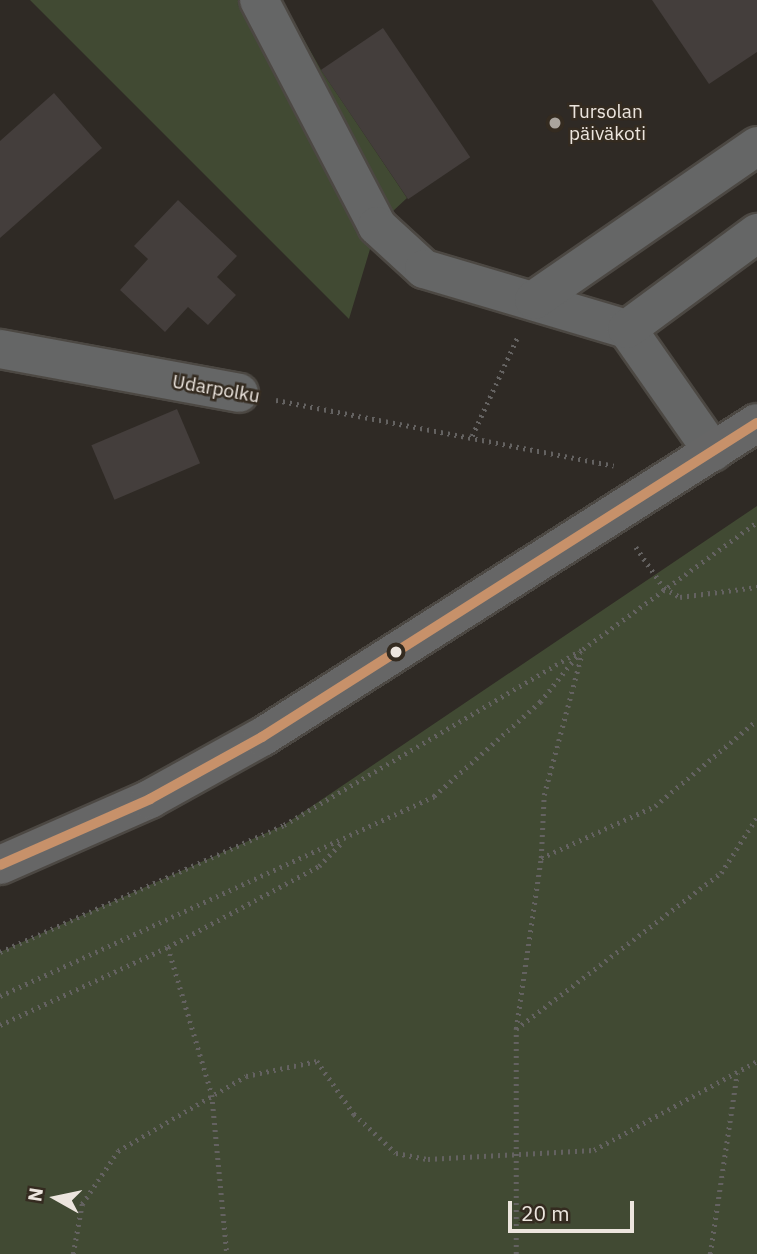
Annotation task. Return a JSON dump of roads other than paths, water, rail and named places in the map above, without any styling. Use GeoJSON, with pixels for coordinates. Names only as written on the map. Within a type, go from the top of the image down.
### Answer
{"type":"FeatureCollection","features":[{"type":"Feature","properties":{"kind":"main road"},"geometry":{"type":"LineString","coordinates":[[0,865],[150,799],[262,737],[615,517],[757,423]]}},
{"type":"Feature","properties":{"kind":"street"},"geometry":{"type":"LineString","coordinates":[[259,0],[377,226],[425,269],[627,329],[713,452]]}},
{"type":"Feature","properties":{"kind":"street"},"geometry":{"type":"LineString","coordinates":[[534,300],[757,146]]}},
{"type":"Feature","properties":{"kind":"street"},"geometry":{"type":"LineString","coordinates":[[627,329],[757,233]]}},
{"type":"Feature","properties":{"kind":"street","name":"Udarpolku"},"geometry":{"type":"LineString","coordinates":[[0,349],[239,393]]}},
{"type":"Feature","properties":{"kind":"place","name":"Tursolan päiväkoti"},"geometry":{"type":"Point","coordinates":[555,123]}}]}
